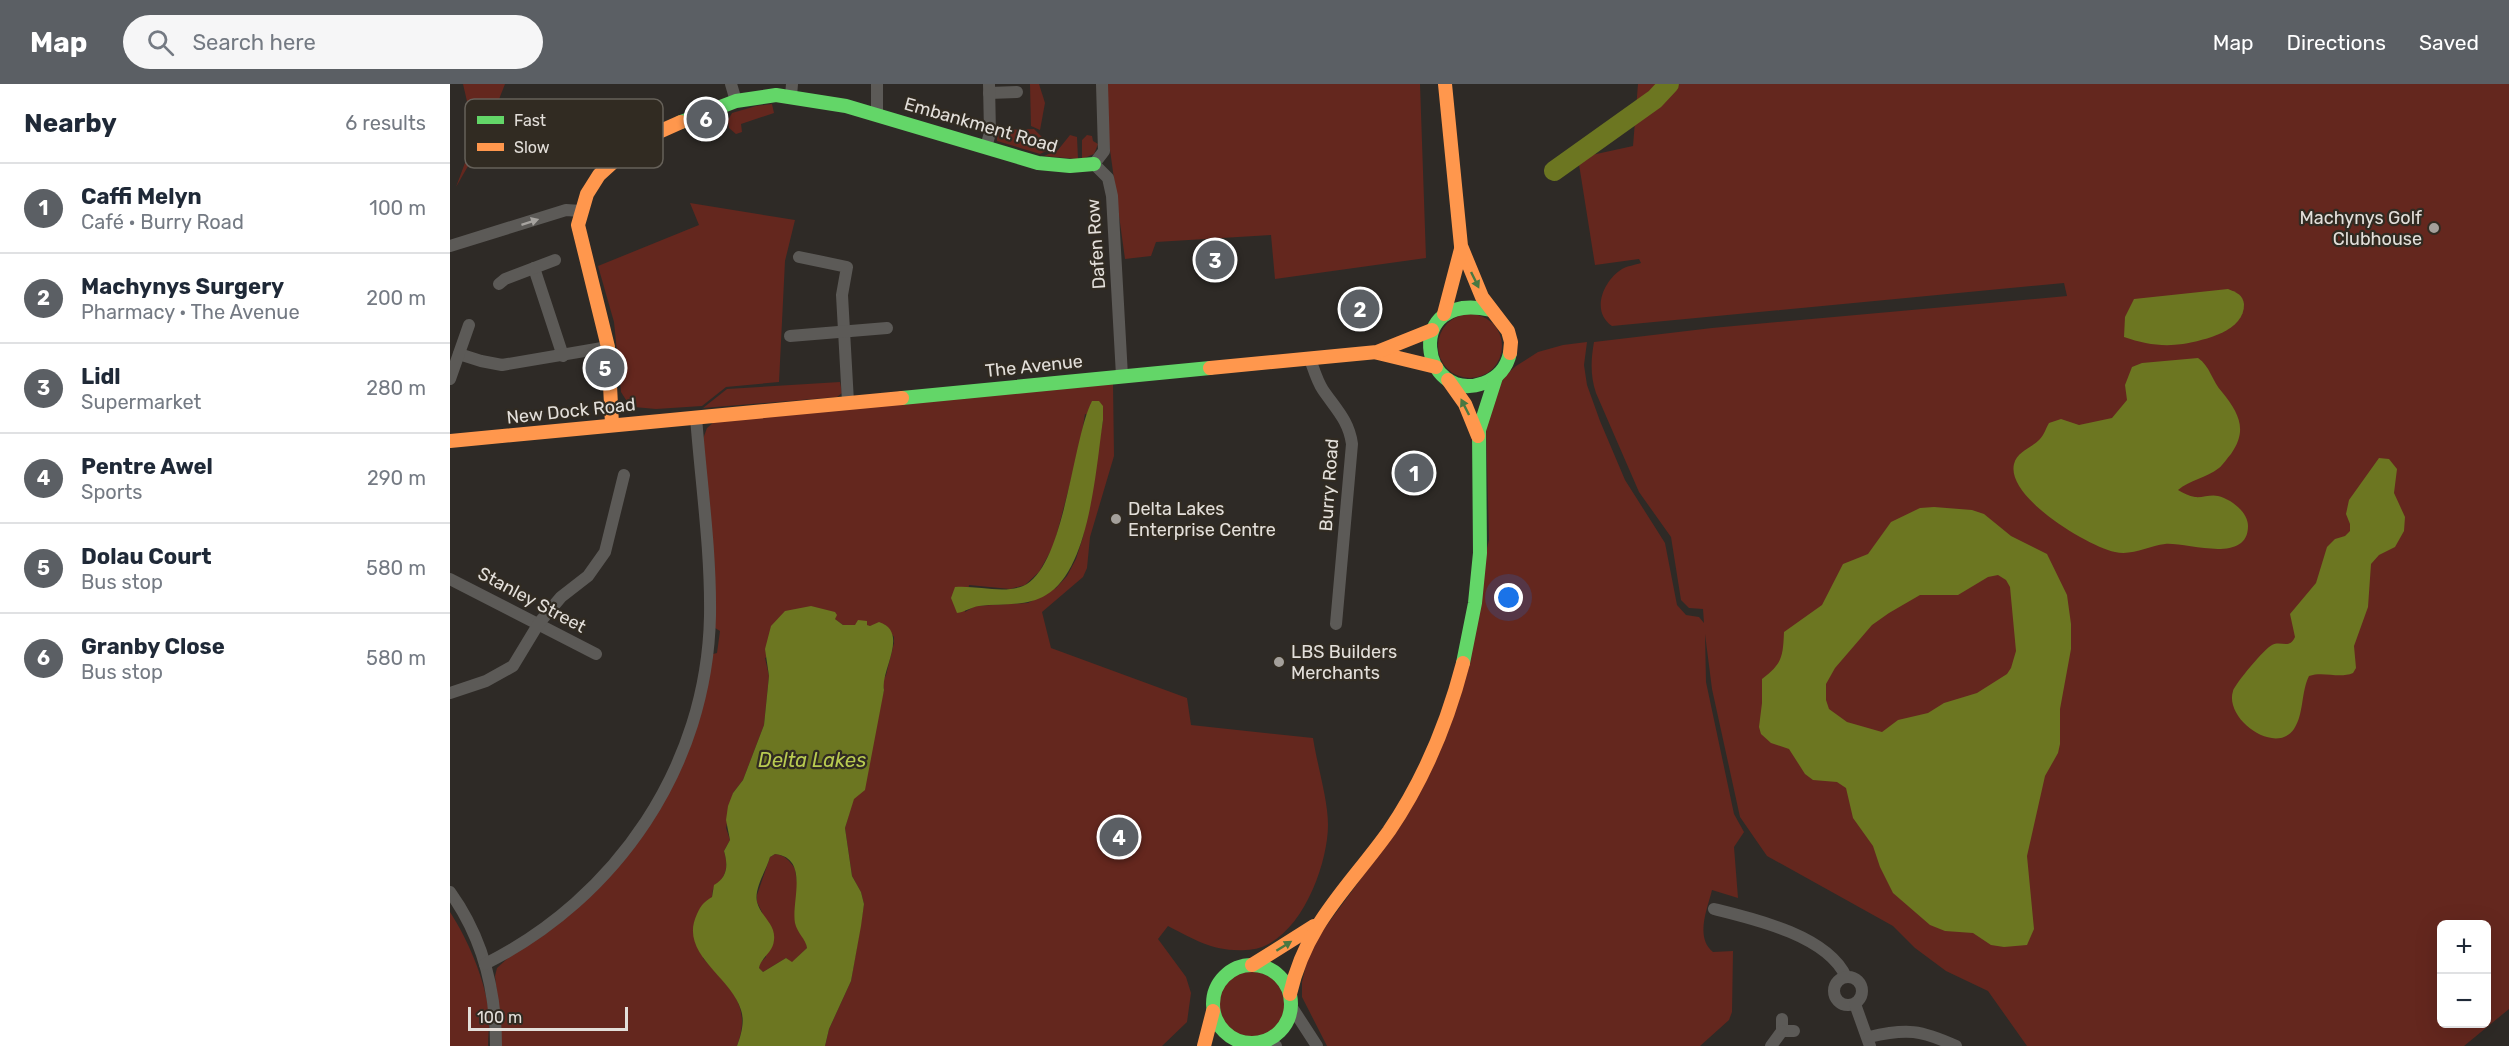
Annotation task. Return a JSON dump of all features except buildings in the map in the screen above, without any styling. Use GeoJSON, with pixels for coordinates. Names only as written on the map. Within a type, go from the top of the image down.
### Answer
{"type":"FeatureCollection","features":[{"type":"Feature","properties":{"kind":"main road"},"geometry":{"type":"LineString","coordinates":[[1213,1011],[1222,1030],[1230,1037],[1250,1044],[1268,1040],[1283,1028],[1289,1018],[1298,960],[1314,926],[1390,828],[1419,777],[1444,723],[1461,671],[1478,586],[1481,528],[1478,436],[1484,408],[1496,377],[1506,365],[1511,342],[1504,323],[1491,310],[1473,279],[1461,248],[1445,84]]}},
{"type":"Feature","properties":{"kind":"main road","name":"Embankment Road"},"geometry":{"type":"LineString","coordinates":[[663,130],[736,101],[791,90],[1049,165],[1094,164]]}},
{"type":"Feature","properties":{"kind":"main road","name":"Embankment Road"},"geometry":{"type":"LineString","coordinates":[[606,168],[587,194],[580,211],[578,225],[608,347],[612,424]]}},
{"type":"Feature","properties":{"kind":"main road"},"geometry":{"type":"LineString","coordinates":[[1461,248],[1444,314],[1432,330],[1430,350],[1436,367],[1466,404],[1478,436]]}},
{"type":"Feature","properties":{"kind":"main road"},"geometry":{"type":"LineString","coordinates":[[1444,314],[1463,305],[1482,306],[1491,310]]}},
{"type":"Feature","properties":{"kind":"main road","name":"The Avenue"},"geometry":{"type":"LineString","coordinates":[[696,417],[1377,352],[1432,330]]}},
{"type":"Feature","properties":{"kind":"main road","name":"The Avenue"},"geometry":{"type":"LineString","coordinates":[[1377,352],[1436,367]]}},
{"type":"Feature","properties":{"kind":"main road"},"geometry":{"type":"LineString","coordinates":[[1448,380],[1474,386],[1496,377]]}},
{"type":"Feature","properties":{"kind":"main road","name":"New Dock Road"},"geometry":{"type":"LineString","coordinates":[[450,441],[696,417]]}},
{"type":"Feature","properties":{"kind":"main road"},"geometry":{"type":"LineString","coordinates":[[1204,1046],[1213,1011],[1212,1000],[1221,980],[1234,969],[1252,964],[1314,926]]}},
{"type":"Feature","properties":{"kind":"main road"},"geometry":{"type":"LineString","coordinates":[[1252,964],[1277,974],[1285,982],[1290,1000]]}},
{"type":"Feature","properties":{"kind":"street"},"geometry":{"type":"LineString","coordinates":[[731,84],[736,101]]}},
{"type":"Feature","properties":{"kind":"street"},"geometry":{"type":"LineString","coordinates":[[877,84],[878,114]]}},
{"type":"Feature","properties":{"kind":"street"},"geometry":{"type":"LineString","coordinates":[[1094,164],[1104,151],[1102,84]]}},
{"type":"Feature","properties":{"kind":"street"},"geometry":{"type":"LineString","coordinates":[[986,147],[990,133],[989,88],[1017,92]]}},
{"type":"Feature","properties":{"kind":"street","name":"Dafen Row"},"geometry":{"type":"LineString","coordinates":[[1094,164],[1108,178],[1112,196],[1122,376]]}},
{"type":"Feature","properties":{"kind":"street"},"geometry":{"type":"LineString","coordinates":[[450,246],[566,210],[580,211]]}},
{"type":"Feature","properties":{"kind":"street"},"geometry":{"type":"LineString","coordinates":[[799,257],[847,267],[842,295],[848,402]]}},
{"type":"Feature","properties":{"kind":"street"},"geometry":{"type":"LineString","coordinates":[[499,284],[505,279],[555,260]]}},
{"type":"Feature","properties":{"kind":"street"},"geometry":{"type":"LineString","coordinates":[[534,268],[563,356]]}},
{"type":"Feature","properties":{"kind":"street"},"geometry":{"type":"LineString","coordinates":[[450,379],[469,325]]}},
{"type":"Feature","properties":{"kind":"street"},"geometry":{"type":"LineString","coordinates":[[790,336],[887,328]]}},
{"type":"Feature","properties":{"kind":"street"},"geometry":{"type":"LineString","coordinates":[[459,354],[480,362],[502,365],[608,347]]}},
{"type":"Feature","properties":{"kind":"street","name":"Burry Road"},"geometry":{"type":"LineString","coordinates":[[1310,359],[1322,389],[1344,418],[1350,431],[1352,444],[1336,624]]}},
{"type":"Feature","properties":{"kind":"street"},"geometry":{"type":"LineString","coordinates":[[485,964],[543,931],[606,875],[660,801],[689,738],[706,663],[710,616],[696,417]]}},
{"type":"Feature","properties":{"kind":"street"},"geometry":{"type":"LineString","coordinates":[[450,693],[486,681],[513,666],[539,623],[561,597],[588,576],[605,552],[624,475]]}},
{"type":"Feature","properties":{"kind":"street","name":"Stanley Street"},"geometry":{"type":"LineString","coordinates":[[450,579],[596,654]]}},
{"type":"Feature","properties":{"kind":"street"},"geometry":{"type":"LineString","coordinates":[[450,892],[472,927],[485,964],[496,1011],[496,1046]]}},
{"type":"Feature","properties":{"kind":"street"},"geometry":{"type":"LineString","coordinates":[[1714,909],[1773,926],[1804,939],[1831,955],[1841,966],[1846,977],[1858,981],[1862,989],[1861,998],[1855,1004],[1842,1004],[1835,998],[1835,985],[1846,977]]}},
{"type":"Feature","properties":{"kind":"street"},"geometry":{"type":"LineString","coordinates":[[1290,1000],[1317,1046]]}},
{"type":"Feature","properties":{"kind":"street"},"geometry":{"type":"LineString","coordinates":[[1855,1004],[1869,1042],[1898,1030],[1929,1034],[1956,1046]]}},
{"type":"Feature","properties":{"kind":"street"},"geometry":{"type":"LineString","coordinates":[[1771,1046],[1786,1027]]}},
{"type":"Feature","properties":{"kind":"street"},"geometry":{"type":"LineString","coordinates":[[1250,1044],[1276,1046]]}},
{"type":"Feature","properties":{"kind":"shaded area"},"geometry":{"type":"Polygon","coordinates":[[[463,84],[505,84],[499,99],[466,99],[463,84]]]}},
{"type":"Feature","properties":{"kind":"shaded area"},"geometry":{"type":"Polygon","coordinates":[[[1030,84],[1039,84],[1045,103],[1040,130],[1031,126],[1030,84]]]}},
{"type":"Feature","properties":{"kind":"shaded area"},"geometry":{"type":"Polygon","coordinates":[[[1105,84],[1420,84],[1426,258],[1275,279],[1271,235],[1156,242],[1151,256],[1125,259],[1107,128],[1105,84]]]}},
{"type":"Feature","properties":{"kind":"shaded area"},"geometry":{"type":"Polygon","coordinates":[[[1638,84],[2509,84],[2509,1009],[2491,1024],[2491,920],[2437,920],[2437,1028],[2486,1028],[2464,1046],[2027,1046],[1988,991],[1946,971],[1915,948],[1893,926],[1767,856],[1740,817],[1712,689],[1705,634],[1706,682],[1734,814],[1744,832],[1734,847],[1738,898],[1712,890],[1703,931],[1708,946],[1713,952],[1733,951],[1732,1012],[1729,1020],[1700,1046],[1327,1046],[1302,997],[1302,982],[1310,948],[1391,838],[1437,757],[1489,540],[1486,422],[1494,395],[1505,376],[1538,352],[1563,345],[1587,342],[1584,365],[1587,385],[1600,421],[1625,480],[1665,543],[1677,605],[1686,615],[1699,617],[1704,623],[1703,609],[1689,608],[1681,600],[1671,537],[1639,492],[1596,393],[1592,367],[1594,342],[1712,328],[2067,296],[2064,283],[1612,326],[1605,320],[1602,312],[1602,296],[1605,288],[1622,269],[1641,263],[1639,259],[1595,265],[1578,158],[1633,146],[1638,84]]]}},
{"type":"Feature","properties":{"kind":"shaded area"},"geometry":{"type":"Polygon","coordinates":[[[772,104],[774,113],[741,124],[742,132],[736,134],[729,128],[728,120],[732,113],[772,104]]]}},
{"type":"Feature","properties":{"kind":"shaded area"},"geometry":{"type":"Polygon","coordinates":[[[1034,129],[1048,143],[1054,143],[1057,146],[1040,154],[997,141],[997,130],[1034,129]]]}},
{"type":"Feature","properties":{"kind":"shaded area"},"geometry":{"type":"Polygon","coordinates":[[[1070,135],[1077,137],[1078,159],[1044,156],[1058,150],[1070,135]]]}},
{"type":"Feature","properties":{"kind":"shaded area"},"geometry":{"type":"Polygon","coordinates":[[[1087,135],[1092,136],[1093,141],[1098,144],[1094,154],[1082,159],[1082,140],[1087,135]]]}},
{"type":"Feature","properties":{"kind":"shaded area"},"geometry":{"type":"Polygon","coordinates":[[[465,163],[467,168],[456,187],[465,163]]]}},
{"type":"Feature","properties":{"kind":"shaded area"},"geometry":{"type":"Polygon","coordinates":[[[690,203],[795,220],[785,261],[779,382],[726,387],[702,406],[656,409],[634,407],[628,403],[621,392],[614,322],[598,266],[699,225],[690,203]]]}},
{"type":"Feature","properties":{"kind":"shaded area"},"geometry":{"type":"Polygon","coordinates":[[[1470,314],[1488,320],[1496,328],[1502,346],[1496,364],[1488,372],[1470,378],[1452,372],[1444,364],[1438,346],[1444,328],[1452,320],[1470,314]]]}},
{"type":"Feature","properties":{"kind":"shaded area"},"geometry":{"type":"Polygon","coordinates":[[[840,382],[842,393],[837,397],[703,408],[727,389],[840,382]]]}},
{"type":"Feature","properties":{"kind":"shaded area"},"geometry":{"type":"Polygon","coordinates":[[[1113,384],[1114,456],[1090,537],[1087,568],[1083,577],[1042,612],[1051,648],[1187,698],[1191,725],[1313,738],[1328,815],[1327,842],[1316,883],[1294,921],[1280,936],[1264,946],[1246,950],[1214,947],[1168,926],[1158,939],[1186,977],[1191,993],[1187,1022],[1162,1046],[825,1046],[829,1029],[851,981],[864,904],[861,892],[852,876],[845,828],[884,690],[882,682],[894,643],[894,637],[884,624],[843,625],[835,619],[765,658],[769,676],[764,725],[743,780],[733,793],[726,828],[730,840],[724,851],[726,867],[724,876],[713,889],[703,958],[729,988],[740,1007],[742,1019],[737,1046],[500,1046],[495,976],[497,968],[509,957],[544,935],[625,858],[700,716],[713,654],[717,653],[720,631],[715,628],[715,571],[703,439],[707,428],[714,422],[1113,384]],[[1085,414],[1080,445],[1054,545],[1039,572],[1025,585],[1010,589],[969,585],[965,612],[975,606],[1028,603],[1056,588],[1067,576],[1076,559],[1083,537],[1103,420],[1085,414]]]}},
{"type":"Feature","properties":{"kind":"shaded area"},"geometry":{"type":"Polygon","coordinates":[[[775,854],[787,859],[795,869],[807,948],[792,963],[786,958],[763,972],[759,968],[760,963],[766,957],[762,912],[757,902],[757,895],[770,857],[775,854]]]}},
{"type":"Feature","properties":{"kind":"shaded area"},"geometry":{"type":"Polygon","coordinates":[[[450,912],[469,947],[484,987],[489,1013],[488,1046],[450,1046],[450,912]]]}},
{"type":"Feature","properties":{"kind":"shaded area"},"geometry":{"type":"Polygon","coordinates":[[[1252,971],[1265,974],[1276,981],[1283,992],[1286,1005],[1283,1018],[1276,1029],[1265,1036],[1252,1039],[1239,1036],[1228,1029],[1221,1018],[1218,1005],[1221,992],[1228,981],[1239,974],[1252,971]]]}},
{"type":"Feature","properties":{"kind":"water"},"geometry":{"type":"Polygon","coordinates":[[[2228,289],[2241,296],[2244,304],[2243,313],[2238,321],[2222,333],[2202,340],[2175,345],[2153,344],[2124,337],[2125,317],[2134,299],[2228,289]]]}},
{"type":"Feature","properties":{"kind":"water"},"geometry":{"type":"Polygon","coordinates":[[[2198,358],[2233,407],[2239,422],[2239,437],[2231,454],[2219,468],[2178,490],[2195,497],[2218,496],[2238,507],[2245,516],[2248,526],[2245,538],[2238,545],[2214,549],[2165,544],[2134,552],[2115,552],[2102,548],[2069,530],[2035,505],[2022,491],[2015,477],[2014,464],[2021,453],[2040,439],[2049,423],[2061,419],[2079,425],[2112,418],[2127,400],[2125,385],[2132,367],[2142,363],[2198,358]]]}},
{"type":"Feature","properties":{"kind":"water"},"geometry":{"type":"Polygon","coordinates":[[[1092,401],[1099,401],[1103,406],[1093,489],[1082,541],[1061,582],[1039,599],[1014,604],[979,606],[957,613],[951,598],[955,587],[1015,588],[1023,586],[1037,574],[1049,555],[1058,530],[1085,419],[1092,401]]]}},
{"type":"Feature","properties":{"kind":"water"},"geometry":{"type":"Polygon","coordinates":[[[2379,458],[2389,459],[2397,469],[2394,493],[2405,517],[2404,531],[2395,547],[2379,555],[2371,564],[2368,607],[2354,646],[2356,668],[2348,675],[2309,676],[2294,729],[2286,736],[2275,738],[2264,736],[2253,731],[2236,713],[2232,702],[2233,691],[2244,674],[2268,648],[2275,644],[2287,644],[2293,641],[2295,637],[2290,614],[2316,583],[2327,547],[2335,539],[2345,536],[2350,531],[2346,514],[2349,500],[2379,458]]]}},
{"type":"Feature","properties":{"kind":"water"},"geometry":{"type":"Polygon","coordinates":[[[1920,508],[1972,510],[1984,514],[2011,536],[2047,554],[2067,595],[2071,624],[2071,649],[2060,709],[2060,744],[2058,753],[2045,776],[2027,856],[2034,929],[2027,945],[2004,947],[1991,945],[1973,933],[1945,931],[1930,925],[1893,893],[1873,846],[1853,818],[1846,788],[1837,782],[1813,780],[1805,774],[1789,749],[1771,743],[1761,734],[1759,727],[1762,679],[1774,669],[1780,659],[1784,632],[1822,605],[1843,564],[1868,554],[1891,522],[1920,508]],[[1998,575],[1988,577],[1958,595],[1920,595],[1872,625],[1835,668],[1826,684],[1826,700],[1829,709],[1847,722],[1882,732],[1898,720],[1928,713],[1944,703],[1977,693],[2007,674],[2016,651],[2010,587],[2006,580],[1998,575]]]}},
{"type":"Feature","properties":{"kind":"water","name":"Delta Lakes"},"geometry":{"type":"Polygon","coordinates":[[[811,606],[835,612],[837,615],[835,619],[843,625],[855,625],[858,620],[867,621],[867,625],[870,626],[879,622],[888,627],[892,634],[892,653],[884,682],[865,790],[854,799],[845,828],[852,876],[861,892],[864,904],[851,981],[829,1029],[825,1046],[737,1046],[743,1024],[741,1010],[727,986],[700,953],[694,941],[693,928],[700,908],[712,897],[714,885],[719,882],[726,870],[724,851],[730,840],[726,820],[728,806],[733,793],[743,780],[764,725],[769,676],[765,649],[771,626],[785,611],[811,606]],[[775,854],[770,857],[757,891],[757,902],[774,934],[772,948],[759,968],[763,972],[786,958],[792,962],[807,948],[795,923],[796,872],[786,857],[775,854]]]}},
{"type":"Feature","properties":{"kind":"waterway"},"geometry":{"type":"LineString","coordinates":[[1554,171],[1655,99],[1669,84]]}},
{"type":"Feature","properties":{"kind":"traffic: fast"},"geometry":{"type":"LineString","coordinates":[[681,122],[736,101],[776,95],[846,106],[1038,163],[1070,166],[1094,164]]}},
{"type":"Feature","properties":{"kind":"traffic: fast"},"geometry":{"type":"LineString","coordinates":[[1491,310],[1463,308],[1443,316],[1433,330],[1430,347],[1435,364],[1446,378],[1462,386],[1484,383],[1501,371],[1510,353]]}},
{"type":"Feature","properties":{"kind":"traffic: fast"},"geometry":{"type":"LineString","coordinates":[[902,398],[1210,368]]}},
{"type":"Feature","properties":{"kind":"traffic: fast"},"geometry":{"type":"LineString","coordinates":[[1463,663],[1475,603],[1480,553],[1479,430],[1496,377]]}},
{"type":"Feature","properties":{"kind":"traffic: fast"},"geometry":{"type":"LineString","coordinates":[[1252,965],[1267,968],[1280,976],[1288,989],[1291,1004],[1288,1019],[1280,1032],[1267,1040],[1252,1043],[1237,1040],[1224,1032],[1216,1019],[1213,1004],[1216,989],[1224,976],[1237,968],[1252,965]]}},
{"type":"Feature","properties":{"kind":"traffic: slow"},"geometry":{"type":"LineString","coordinates":[[1445,84],[1461,246],[1482,297],[1508,331],[1511,342],[1510,353]]}},
{"type":"Feature","properties":{"kind":"traffic: slow"},"geometry":{"type":"LineString","coordinates":[[663,130],[681,122]]}},
{"type":"Feature","properties":{"kind":"traffic: slow"},"geometry":{"type":"LineString","coordinates":[[607,168],[599,175],[587,194],[578,225],[608,347],[612,424]]}},
{"type":"Feature","properties":{"kind":"traffic: slow"},"geometry":{"type":"LineString","coordinates":[[1444,314],[1461,249]]}},
{"type":"Feature","properties":{"kind":"traffic: slow"},"geometry":{"type":"LineString","coordinates":[[1210,368],[1377,352],[1432,330]]}},
{"type":"Feature","properties":{"kind":"traffic: slow"},"geometry":{"type":"LineString","coordinates":[[1378,353],[1436,367]]}},
{"type":"Feature","properties":{"kind":"traffic: slow"},"geometry":{"type":"LineString","coordinates":[[1448,380],[1465,404],[1478,436]]}},
{"type":"Feature","properties":{"kind":"traffic: slow"},"geometry":{"type":"LineString","coordinates":[[450,441],[902,398]]}},
{"type":"Feature","properties":{"kind":"traffic: slow"},"geometry":{"type":"LineString","coordinates":[[1290,994],[1297,969],[1318,926],[1389,831],[1413,792],[1442,728],[1463,663]]}},
{"type":"Feature","properties":{"kind":"traffic: slow"},"geometry":{"type":"LineString","coordinates":[[1252,965],[1314,926]]}},
{"type":"Feature","properties":{"kind":"traffic: slow"},"geometry":{"type":"LineString","coordinates":[[1204,1046],[1213,1011]]}},
{"type":"Feature","properties":{"kind":"place","name":"Granby Close"},"geometry":{"type":"Point","coordinates":[706,119]}},
{"type":"Feature","properties":{"kind":"place","name":"Machynys Golf Clubhouse"},"geometry":{"type":"Point","coordinates":[2434,228]}},
{"type":"Feature","properties":{"kind":"place","name":"Lidl"},"geometry":{"type":"Point","coordinates":[1215,260]}},
{"type":"Feature","properties":{"kind":"place","name":"Machynys Surgery"},"geometry":{"type":"Point","coordinates":[1360,309]}},
{"type":"Feature","properties":{"kind":"place","name":"Dolau Court"},"geometry":{"type":"Point","coordinates":[605,368]}},
{"type":"Feature","properties":{"kind":"place","name":"Caffi Melyn"},"geometry":{"type":"Point","coordinates":[1414,473]}},
{"type":"Feature","properties":{"kind":"place","name":"Delta Lakes Enterprise Centre"},"geometry":{"type":"Point","coordinates":[1116,519]}},
{"type":"Feature","properties":{"kind":"place","name":"LBS Builders Merchants"},"geometry":{"type":"Point","coordinates":[1279,662]}},
{"type":"Feature","properties":{"kind":"place","name":"Pentre Awel"},"geometry":{"type":"Point","coordinates":[1119,837]}}]}
